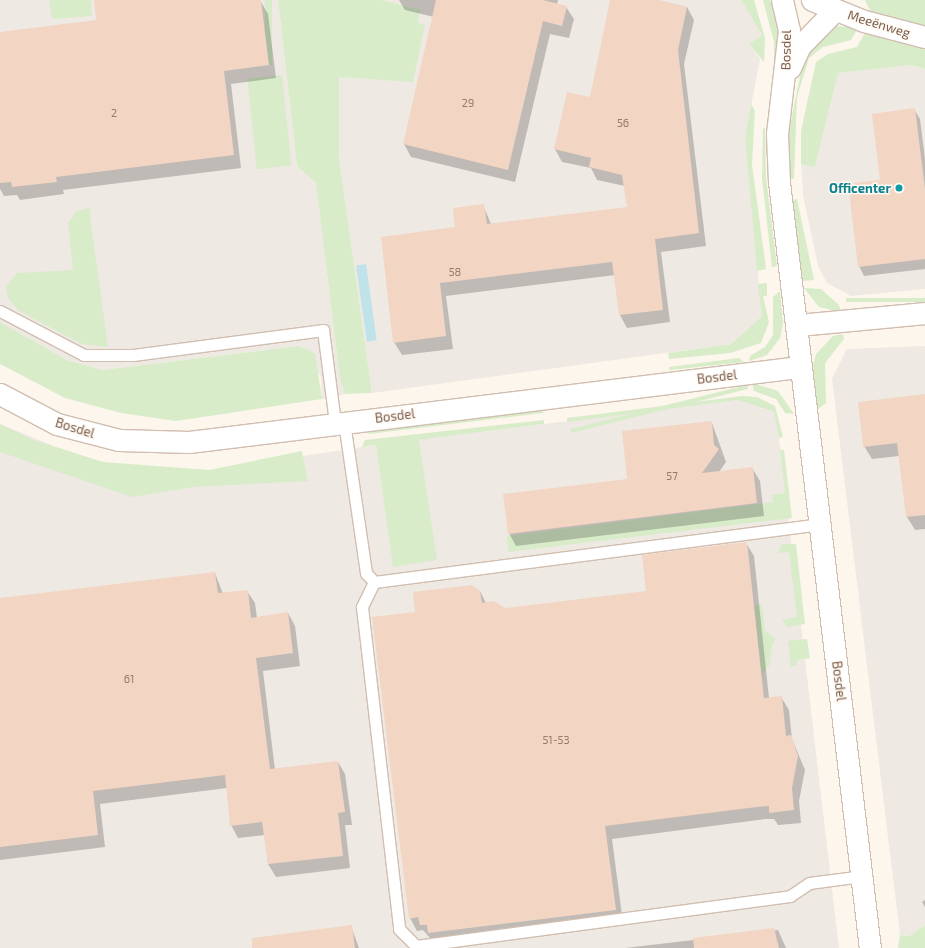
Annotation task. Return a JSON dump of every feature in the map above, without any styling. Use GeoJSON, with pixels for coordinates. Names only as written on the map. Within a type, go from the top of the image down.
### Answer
{"type":"FeatureCollection","features":[{"type":"Feature","properties":{"kind":"street","name":"Bosdel"},"geometry":{"type":"LineString","coordinates":[[782,0],[789,30],[786,78],[777,134],[798,326],[799,367],[870,948]]}},
{"type":"Feature","properties":{"kind":"street","name":"Meeënweg"},"geometry":{"type":"LineString","coordinates":[[812,0],[835,10],[925,37]]}},
{"type":"Feature","properties":{"kind":"street","name":"Bosdel"},"geometry":{"type":"LineString","coordinates":[[786,78],[800,46],[835,10]]}},
{"type":"Feature","properties":{"kind":"street"},"geometry":{"type":"LineString","coordinates":[[798,326],[925,313]]}},
{"type":"Feature","properties":{"kind":"street","name":"Bosdel"},"geometry":{"type":"LineString","coordinates":[[0,394],[57,424],[119,440],[189,442],[799,367]]}},
{"type":"Feature","properties":{"kind":"lane"},"geometry":{"type":"LineString","coordinates":[[0,311],[84,355],[134,355],[324,330],[366,573],[374,582]]}},
{"type":"Feature","properties":{"kind":"lane"},"geometry":{"type":"LineString","coordinates":[[374,582],[819,524]]}},
{"type":"Feature","properties":{"kind":"lane"},"geometry":{"type":"LineString","coordinates":[[374,582],[362,606],[397,913],[399,929],[416,946],[790,896],[809,883],[862,876]]}},
{"type":"Feature","properties":{"kind":"shaded area"},"geometry":{"type":"Polygon","coordinates":[[[0,0],[278,0],[297,166],[316,182],[340,380],[345,394],[322,399],[321,377],[298,346],[102,370],[67,360],[0,322],[0,0]]]}},
{"type":"Feature","properties":{"kind":"shaded area"},"geometry":{"type":"Polygon","coordinates":[[[382,0],[741,0],[762,35],[749,44],[760,59],[745,138],[762,316],[731,344],[372,393],[339,157],[339,77],[413,81],[419,10],[382,0]]]}},
{"type":"Feature","properties":{"kind":"shaded area"},"geometry":{"type":"Polygon","coordinates":[[[911,65],[925,69],[925,289],[851,296],[827,283],[818,266],[803,195],[801,164],[815,167],[838,73],[911,65]]]}},
{"type":"Feature","properties":{"kind":"shaded area"},"geometry":{"type":"Polygon","coordinates":[[[925,346],[925,925],[909,936],[900,935],[832,379],[847,349],[925,346]]]}},
{"type":"Feature","properties":{"kind":"shaded area"},"geometry":{"type":"Polygon","coordinates":[[[738,400],[776,413],[839,948],[0,948],[0,424],[85,459],[146,469],[209,470],[376,445],[738,400]]]}},
{"type":"Feature","properties":{"kind":"green space"},"geometry":{"type":"Polygon","coordinates":[[[49,0],[91,0],[92,16],[52,19],[49,0]]]}},
{"type":"Feature","properties":{"kind":"green space"},"geometry":{"type":"Polygon","coordinates":[[[265,0],[272,0],[272,65],[265,65],[265,0]]]}},
{"type":"Feature","properties":{"kind":"green space"},"geometry":{"type":"Polygon","coordinates":[[[278,0],[382,0],[420,10],[418,23],[425,24],[413,82],[339,77],[339,157],[372,393],[345,394],[340,380],[316,183],[297,166],[278,0]]]}},
{"type":"Feature","properties":{"kind":"green space"},"geometry":{"type":"Polygon","coordinates":[[[741,0],[754,0],[765,38],[764,62],[749,44],[762,35],[741,0]]]}},
{"type":"Feature","properties":{"kind":"green space"},"geometry":{"type":"Polygon","coordinates":[[[763,0],[770,0],[780,23],[774,74],[774,42],[763,0]]]}},
{"type":"Feature","properties":{"kind":"green space"},"geometry":{"type":"Polygon","coordinates":[[[865,0],[925,0],[925,31],[872,15],[865,0]]]}},
{"type":"Feature","properties":{"kind":"green space"},"geometry":{"type":"Polygon","coordinates":[[[837,26],[858,28],[851,40],[823,47],[809,58],[797,97],[794,179],[790,179],[789,130],[805,52],[825,31],[837,26]]]}},
{"type":"Feature","properties":{"kind":"green space"},"geometry":{"type":"Polygon","coordinates":[[[866,31],[925,49],[925,69],[911,65],[838,73],[815,167],[801,164],[801,131],[816,62],[828,54],[857,47],[866,31]]]}},
{"type":"Feature","properties":{"kind":"green space"},"geometry":{"type":"Polygon","coordinates":[[[282,75],[292,166],[257,169],[247,79],[282,75]]]}},
{"type":"Feature","properties":{"kind":"green space"},"geometry":{"type":"Polygon","coordinates":[[[751,104],[755,111],[752,164],[766,269],[757,271],[745,138],[751,104]]]}},
{"type":"Feature","properties":{"kind":"green space"},"geometry":{"type":"Polygon","coordinates":[[[763,128],[765,128],[766,177],[777,266],[772,267],[762,179],[763,128]]]}},
{"type":"Feature","properties":{"kind":"green space"},"geometry":{"type":"Polygon","coordinates":[[[797,199],[814,280],[802,281],[792,200],[797,199]]]}},
{"type":"Feature","properties":{"kind":"green space"},"geometry":{"type":"Polygon","coordinates":[[[90,207],[108,347],[82,344],[19,311],[8,298],[6,287],[17,273],[73,270],[68,223],[76,212],[90,207]]]}},
{"type":"Feature","properties":{"kind":"green space"},"geometry":{"type":"Polygon","coordinates":[[[767,283],[767,296],[763,296],[769,322],[761,343],[730,353],[669,359],[668,353],[731,344],[762,316],[758,284],[767,283]]]}},
{"type":"Feature","properties":{"kind":"green space"},"geometry":{"type":"Polygon","coordinates":[[[804,288],[821,289],[839,305],[841,312],[819,307],[804,288]]]}},
{"type":"Feature","properties":{"kind":"green space"},"geometry":{"type":"Polygon","coordinates":[[[780,291],[783,323],[780,338],[767,355],[749,361],[750,356],[765,347],[773,335],[773,297],[780,291]]]}},
{"type":"Feature","properties":{"kind":"green space"},"geometry":{"type":"Polygon","coordinates":[[[846,298],[925,298],[925,302],[846,302],[846,298]]]}},
{"type":"Feature","properties":{"kind":"green space"},"geometry":{"type":"Polygon","coordinates":[[[0,322],[67,360],[102,370],[298,346],[315,353],[322,399],[176,421],[121,413],[65,398],[0,364],[0,322]]]}},
{"type":"Feature","properties":{"kind":"green space"},"geometry":{"type":"Polygon","coordinates":[[[843,334],[844,339],[825,363],[826,403],[817,410],[813,365],[816,354],[833,336],[843,334]]]}},
{"type":"Feature","properties":{"kind":"green space"},"geometry":{"type":"Polygon","coordinates":[[[739,358],[744,362],[670,370],[669,367],[739,358]]]}},
{"type":"Feature","properties":{"kind":"green space"},"geometry":{"type":"Polygon","coordinates":[[[752,383],[778,391],[794,414],[785,413],[776,399],[754,391],[752,383]]]}},
{"type":"Feature","properties":{"kind":"green space"},"geometry":{"type":"Polygon","coordinates":[[[747,385],[748,389],[571,433],[570,429],[747,385]]]}},
{"type":"Feature","properties":{"kind":"green space"},"geometry":{"type":"Polygon","coordinates":[[[742,396],[757,397],[775,406],[783,437],[779,438],[774,412],[738,400],[567,422],[567,418],[742,396]]]}},
{"type":"Feature","properties":{"kind":"green space"},"geometry":{"type":"Polygon","coordinates":[[[543,409],[543,413],[369,434],[369,431],[543,409]]]}},
{"type":"Feature","properties":{"kind":"green space"},"geometry":{"type":"Polygon","coordinates":[[[544,420],[544,424],[419,440],[437,560],[393,567],[376,445],[362,447],[365,440],[544,420]]]}},
{"type":"Feature","properties":{"kind":"green space"},"geometry":{"type":"Polygon","coordinates":[[[0,424],[34,440],[103,462],[209,470],[302,451],[308,481],[194,487],[132,497],[0,452],[0,424]]]}},
{"type":"Feature","properties":{"kind":"green space"},"geometry":{"type":"Polygon","coordinates":[[[780,450],[784,450],[792,518],[508,552],[507,536],[773,502],[772,495],[785,493],[780,450]]]}},
{"type":"Feature","properties":{"kind":"green space"},"geometry":{"type":"Polygon","coordinates":[[[782,544],[796,544],[805,624],[787,627],[782,620],[797,617],[789,552],[777,553],[782,544]]]}},
{"type":"Feature","properties":{"kind":"green space"},"geometry":{"type":"Polygon","coordinates":[[[762,604],[765,630],[776,639],[772,644],[770,664],[761,676],[754,606],[762,604]]]}},
{"type":"Feature","properties":{"kind":"green space"},"geometry":{"type":"Polygon","coordinates":[[[807,639],[810,658],[797,660],[797,665],[791,667],[788,641],[807,639]]]}},
{"type":"Feature","properties":{"kind":"green space"},"geometry":{"type":"Polygon","coordinates":[[[925,925],[925,948],[898,948],[900,935],[909,936],[925,925]]]}},
{"type":"Feature","properties":{"kind":"water"},"geometry":{"type":"Polygon","coordinates":[[[366,264],[377,340],[367,342],[356,265],[366,264]]]}},
{"type":"Feature","properties":{"kind":"building"},"geometry":{"type":"Polygon","coordinates":[[[94,0],[261,0],[269,65],[224,71],[234,155],[56,177],[57,182],[12,187],[11,182],[0,183],[0,32],[96,20],[94,0]]]}},
{"type":"Feature","properties":{"kind":"building"},"geometry":{"type":"Polygon","coordinates":[[[436,0],[543,0],[567,6],[562,26],[543,21],[508,170],[403,144],[436,0]]]}},
{"type":"Feature","properties":{"kind":"building"},"geometry":{"type":"Polygon","coordinates":[[[610,0],[659,0],[687,7],[678,50],[699,233],[655,239],[663,310],[619,315],[612,262],[440,283],[446,336],[393,343],[381,237],[455,227],[453,208],[484,204],[487,224],[627,207],[622,175],[589,167],[591,158],[554,149],[567,92],[590,97],[610,0]]]}},
{"type":"Feature","properties":{"kind":"building","name":"Officenter"},"geometry":{"type":"Polygon","coordinates":[[[915,108],[925,189],[925,259],[858,267],[849,191],[855,190],[854,183],[880,180],[872,114],[915,108]]]}},
{"type":"Feature","properties":{"kind":"building"},"geometry":{"type":"Polygon","coordinates":[[[925,394],[925,515],[906,517],[897,443],[863,447],[858,402],[925,394]]]}},
{"type":"Feature","properties":{"kind":"building"},"geometry":{"type":"Polygon","coordinates":[[[712,421],[714,445],[719,449],[702,473],[753,467],[757,503],[508,534],[503,494],[627,479],[622,431],[712,421]]]}},
{"type":"Feature","properties":{"kind":"building"},"geometry":{"type":"Polygon","coordinates":[[[747,542],[764,698],[782,696],[786,736],[791,735],[798,756],[792,788],[794,810],[769,813],[769,806],[757,807],[605,826],[616,910],[428,933],[427,925],[420,925],[418,917],[409,919],[372,617],[415,612],[413,592],[472,585],[480,591],[482,603],[494,601],[505,608],[646,591],[642,555],[747,542]]]}},
{"type":"Feature","properties":{"kind":"building"},"geometry":{"type":"Polygon","coordinates":[[[215,572],[218,593],[248,590],[251,618],[288,612],[293,653],[256,658],[270,769],[338,761],[345,812],[338,813],[343,856],[268,864],[262,822],[230,826],[225,775],[93,791],[98,835],[0,847],[0,598],[215,572]]]}},
{"type":"Feature","properties":{"kind":"building"},"geometry":{"type":"Polygon","coordinates":[[[352,925],[355,948],[252,948],[252,938],[352,925]]]}},
{"type":"Feature","properties":{"kind":"building"},"geometry":{"type":"Polygon","coordinates":[[[774,928],[779,948],[694,948],[693,938],[774,928]]]}},
{"type":"Feature","properties":{"kind":"place","name":"Officenter"},"geometry":{"type":"Point","coordinates":[899,188]}}]}
